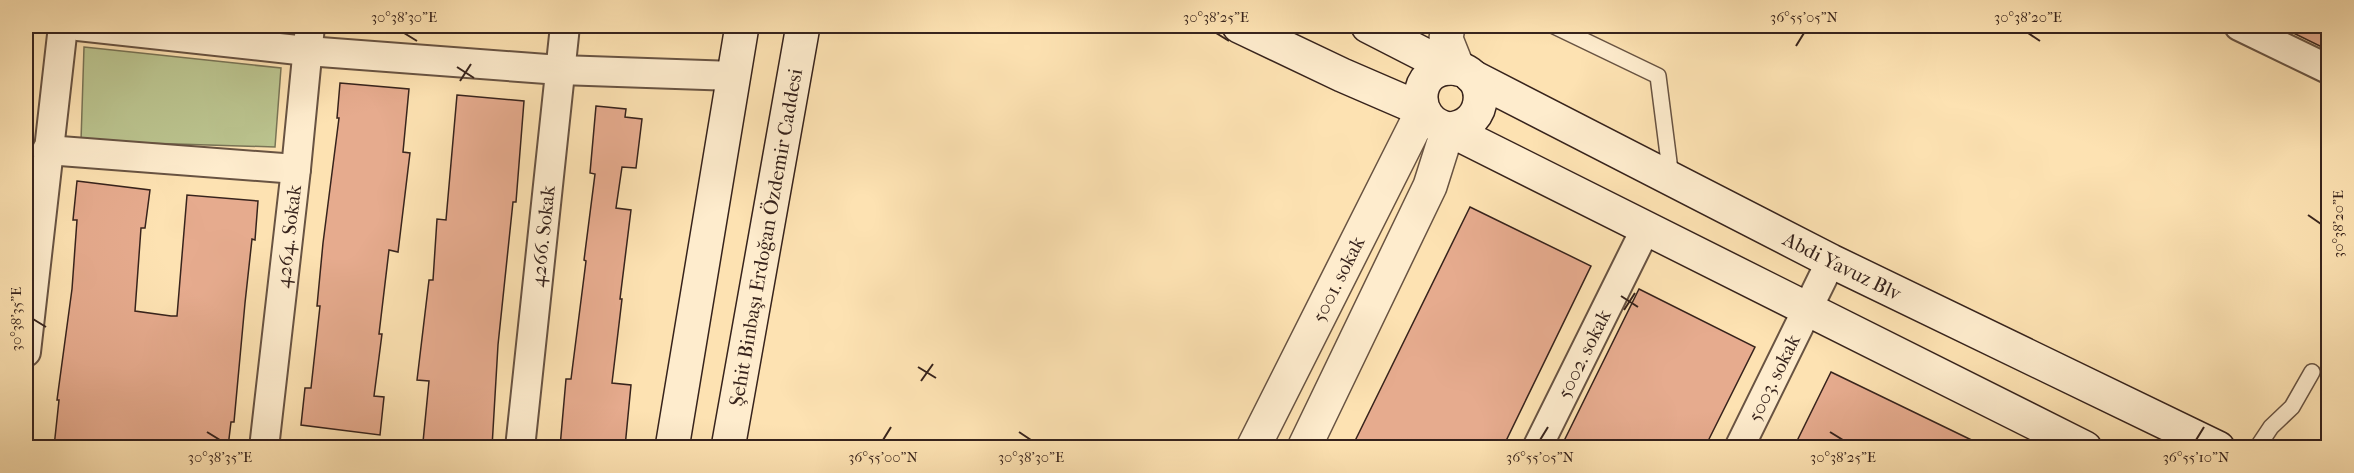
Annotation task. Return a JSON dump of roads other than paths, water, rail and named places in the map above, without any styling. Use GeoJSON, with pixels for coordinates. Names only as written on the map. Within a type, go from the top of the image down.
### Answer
{"type":"FeatureCollection","features":[{"type":"Feature","properties":{"kind":"main road"},"geometry":{"type":"LineString","coordinates":[[672,447],[742,26]]}},
{"type":"Feature","properties":{"kind":"main road","name":"Şehit Binbaşı Erdoğan Özdemir Caddesi"},"geometry":{"type":"LineString","coordinates":[[728,447],[803,26]]}},
{"type":"Feature","properties":{"kind":"main road"},"geometry":{"type":"LineString","coordinates":[[1239,26],[1423,110]]}},
{"type":"Feature","properties":{"kind":"main road","name":"Abdi Yavuz Blv"},"geometry":{"type":"LineString","coordinates":[[1368,26],[1831,261],[2218,447]]}},
{"type":"Feature","properties":{"kind":"main road"},"geometry":{"type":"LineString","coordinates":[[1448,26],[1446,39],[1459,71],[1480,90],[1481,98],[1477,114],[1465,126],[1449,129]]}},
{"type":"Feature","properties":{"kind":"main road"},"geometry":{"type":"LineString","coordinates":[[1459,71],[1434,73],[1424,86],[1420,102],[1430,121],[2085,447]]}},
{"type":"Feature","properties":{"kind":"main road","name":"5001. sokak"},"geometry":{"type":"LineString","coordinates":[[1253,447],[1423,110]]}},
{"type":"Feature","properties":{"kind":"main road"},"geometry":{"type":"LineString","coordinates":[[1304,447],[1430,186],[1449,129]]}},
{"type":"Feature","properties":{"kind":"street"},"geometry":{"type":"LineString","coordinates":[[26,352],[63,26]]}},
{"type":"Feature","properties":{"kind":"street"},"geometry":{"type":"LineString","coordinates":[[78,26],[309,38],[560,70],[734,76]]}},
{"type":"Feature","properties":{"kind":"street","name":"4266. Sokak"},"geometry":{"type":"LineString","coordinates":[[520,447],[565,26]]}},
{"type":"Feature","properties":{"kind":"street"},"geometry":{"type":"LineString","coordinates":[[2239,26],[2328,69]]}},
{"type":"Feature","properties":{"kind":"street","name":"4264. Sokak"},"geometry":{"type":"LineString","coordinates":[[264,447],[297,169],[309,38]]}},
{"type":"Feature","properties":{"kind":"street"},"geometry":{"type":"LineString","coordinates":[[48,150],[297,169]]}},
{"type":"Feature","properties":{"kind":"street","name":"5002. sokak"},"geometry":{"type":"LineString","coordinates":[[1537,447],[1647,228]]}},
{"type":"Feature","properties":{"kind":"street","name":"5003. sokak"},"geometry":{"type":"LineString","coordinates":[[1740,447],[1831,261]]}},
{"type":"Feature","properties":{"kind":"lane"},"geometry":{"type":"LineString","coordinates":[[1554,26],[1658,76],[1671,180]]}},
{"type":"Feature","properties":{"kind":"lane"},"geometry":{"type":"LineString","coordinates":[[2257,447],[2271,427],[2292,407],[2312,372]]}}]}
